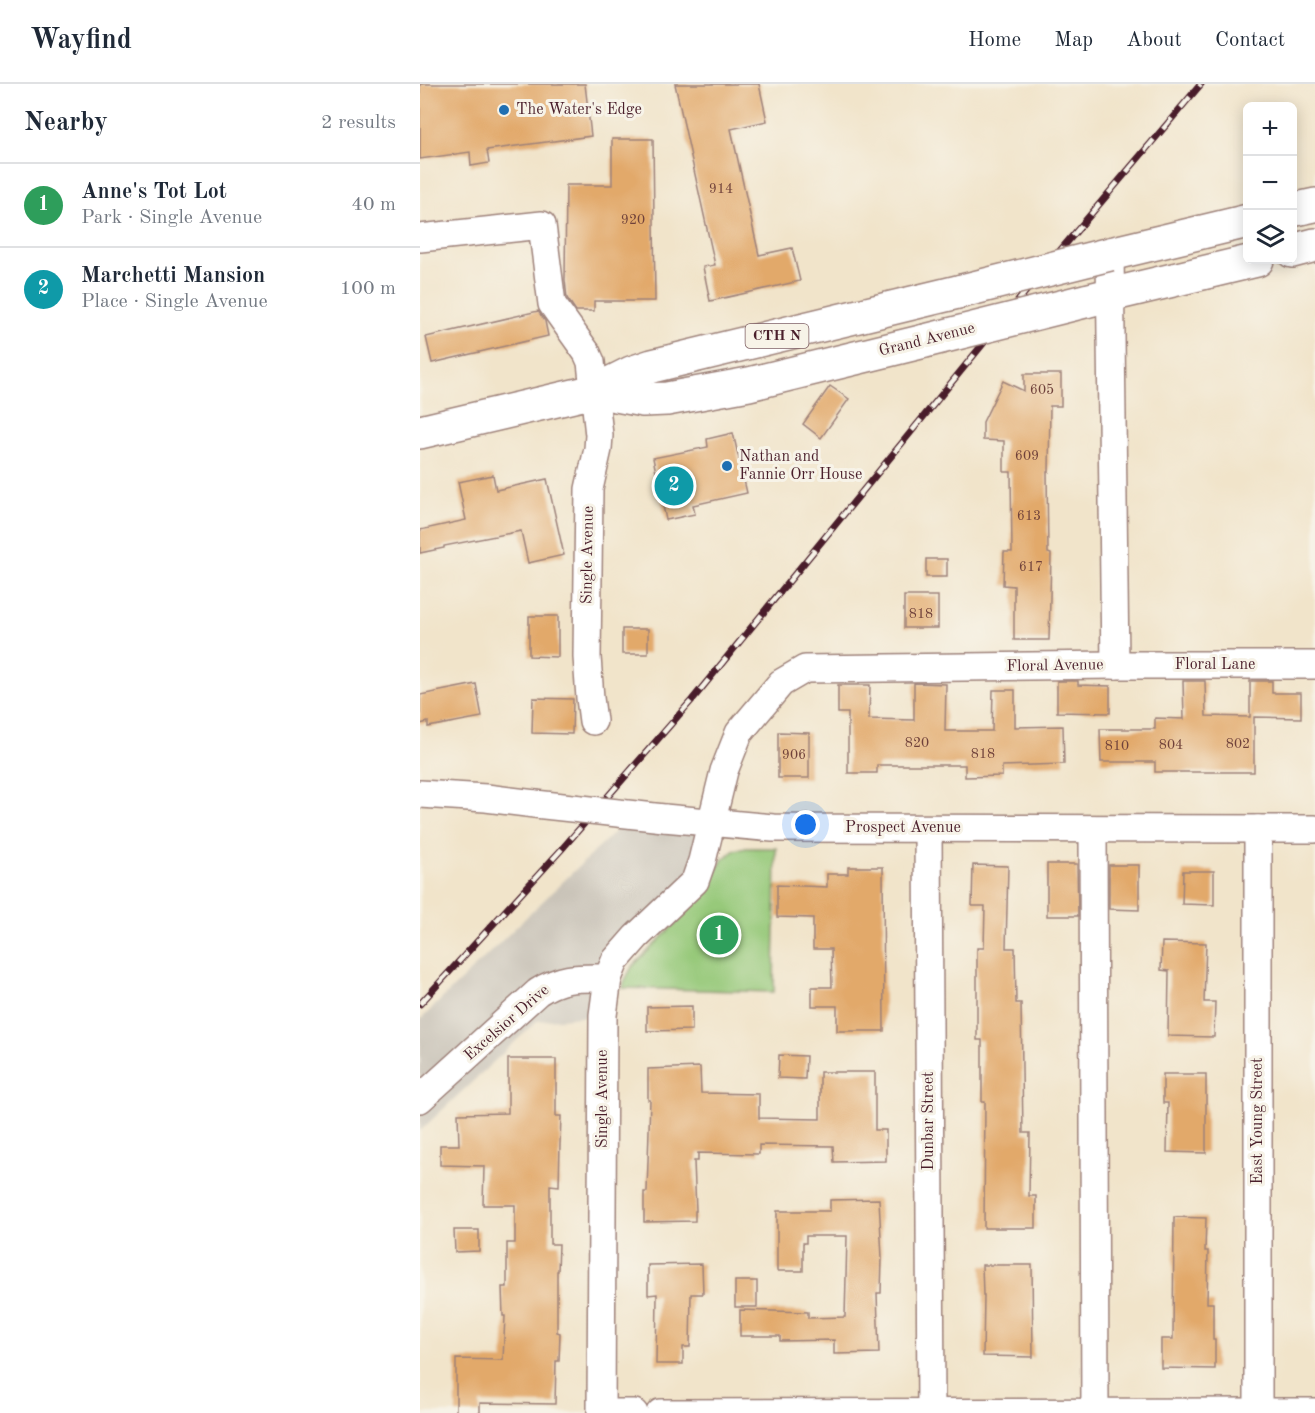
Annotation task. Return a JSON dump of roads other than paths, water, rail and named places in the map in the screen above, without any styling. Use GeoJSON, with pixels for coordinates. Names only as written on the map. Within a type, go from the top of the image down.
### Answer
{"type":"FeatureCollection","features":[{"type":"Feature","properties":{"kind":"main road"},"geometry":{"type":"LineString","coordinates":[[1297,209],[1315,205]]}},
{"type":"Feature","properties":{"kind":"main road","name":"Grand Avenue"},"geometry":{"type":"LineString","coordinates":[[421,427],[595,391],[631,373],[652,366],[1243,222]]}},
{"type":"Feature","properties":{"kind":"main road"},"geometry":{"type":"LineString","coordinates":[[1297,250],[1315,246]]}},
{"type":"Feature","properties":{"kind":"main road","name":"Grand Avenue"},"geometry":{"type":"LineString","coordinates":[[595,391],[643,400],[667,399],[749,384],[1243,263]]}},
{"type":"Feature","properties":{"kind":"street","name":"Single Avenue"},"geometry":{"type":"LineString","coordinates":[[420,238],[542,225],[552,304],[587,353],[591,362],[595,391],[599,444],[589,489],[588,626],[589,684],[593,721]]}},
{"type":"Feature","properties":{"kind":"street","name":"Floral Avenue"},"geometry":{"type":"LineString","coordinates":[[712,822],[724,771],[739,733],[781,683],[805,669],[1115,665],[1097,298],[1110,254]]}},
{"type":"Feature","properties":{"kind":"street","name":"Floral Lane"},"geometry":{"type":"LineString","coordinates":[[1115,665],[1315,665]]}},
{"type":"Feature","properties":{"kind":"street","name":"Prospect Avenue"},"geometry":{"type":"LineString","coordinates":[[420,795],[486,798],[773,828],[1315,829]]}},
{"type":"Feature","properties":{"kind":"street","name":"Single Avenue"},"geometry":{"type":"LineString","coordinates":[[601,1413],[603,1015],[608,978],[615,962],[628,946],[695,881],[712,822]]}},
{"type":"Feature","properties":{"kind":"street"},"geometry":{"type":"LineString","coordinates":[[1093,828],[1095,1412]]}},
{"type":"Feature","properties":{"kind":"street","name":"Dunbar Street"},"geometry":{"type":"LineString","coordinates":[[928,829],[931,1413]]}},
{"type":"Feature","properties":{"kind":"street","name":"East Young Street"},"geometry":{"type":"LineString","coordinates":[[1258,829],[1258,1413]]}},
{"type":"Feature","properties":{"kind":"street","name":"Excelsior Drive"},"geometry":{"type":"LineString","coordinates":[[420,1100],[538,992],[550,985],[570,979],[608,978]]}},
{"type":"Feature","properties":{"kind":"street"},"geometry":{"type":"LineString","coordinates":[[660,1413],[1315,1412]]}},
{"type":"Feature","properties":{"kind":"street"},"geometry":{"type":"LineString","coordinates":[[601,1413],[634,1413]]}},
{"type":"Feature","properties":{"kind":"railway"},"geometry":{"type":"LineString","coordinates":[[420,1004],[561,850],[692,700],[1036,279],[1201,84]]}},
{"type":"Feature","properties":{"kind":"place","name":"The Water's Edge"},"geometry":{"type":"Point","coordinates":[504,110]}},
{"type":"Feature","properties":{"kind":"place","name":"Nathan and Fannie Orr House"},"geometry":{"type":"Point","coordinates":[727,466]}},
{"type":"Feature","properties":{"kind":"place","name":"Marchetti Mansion"},"geometry":{"type":"Point","coordinates":[674,486]}},
{"type":"Feature","properties":{"kind":"place","name":"Anne's Tot Lot"},"geometry":{"type":"Point","coordinates":[719,935]}}]}
